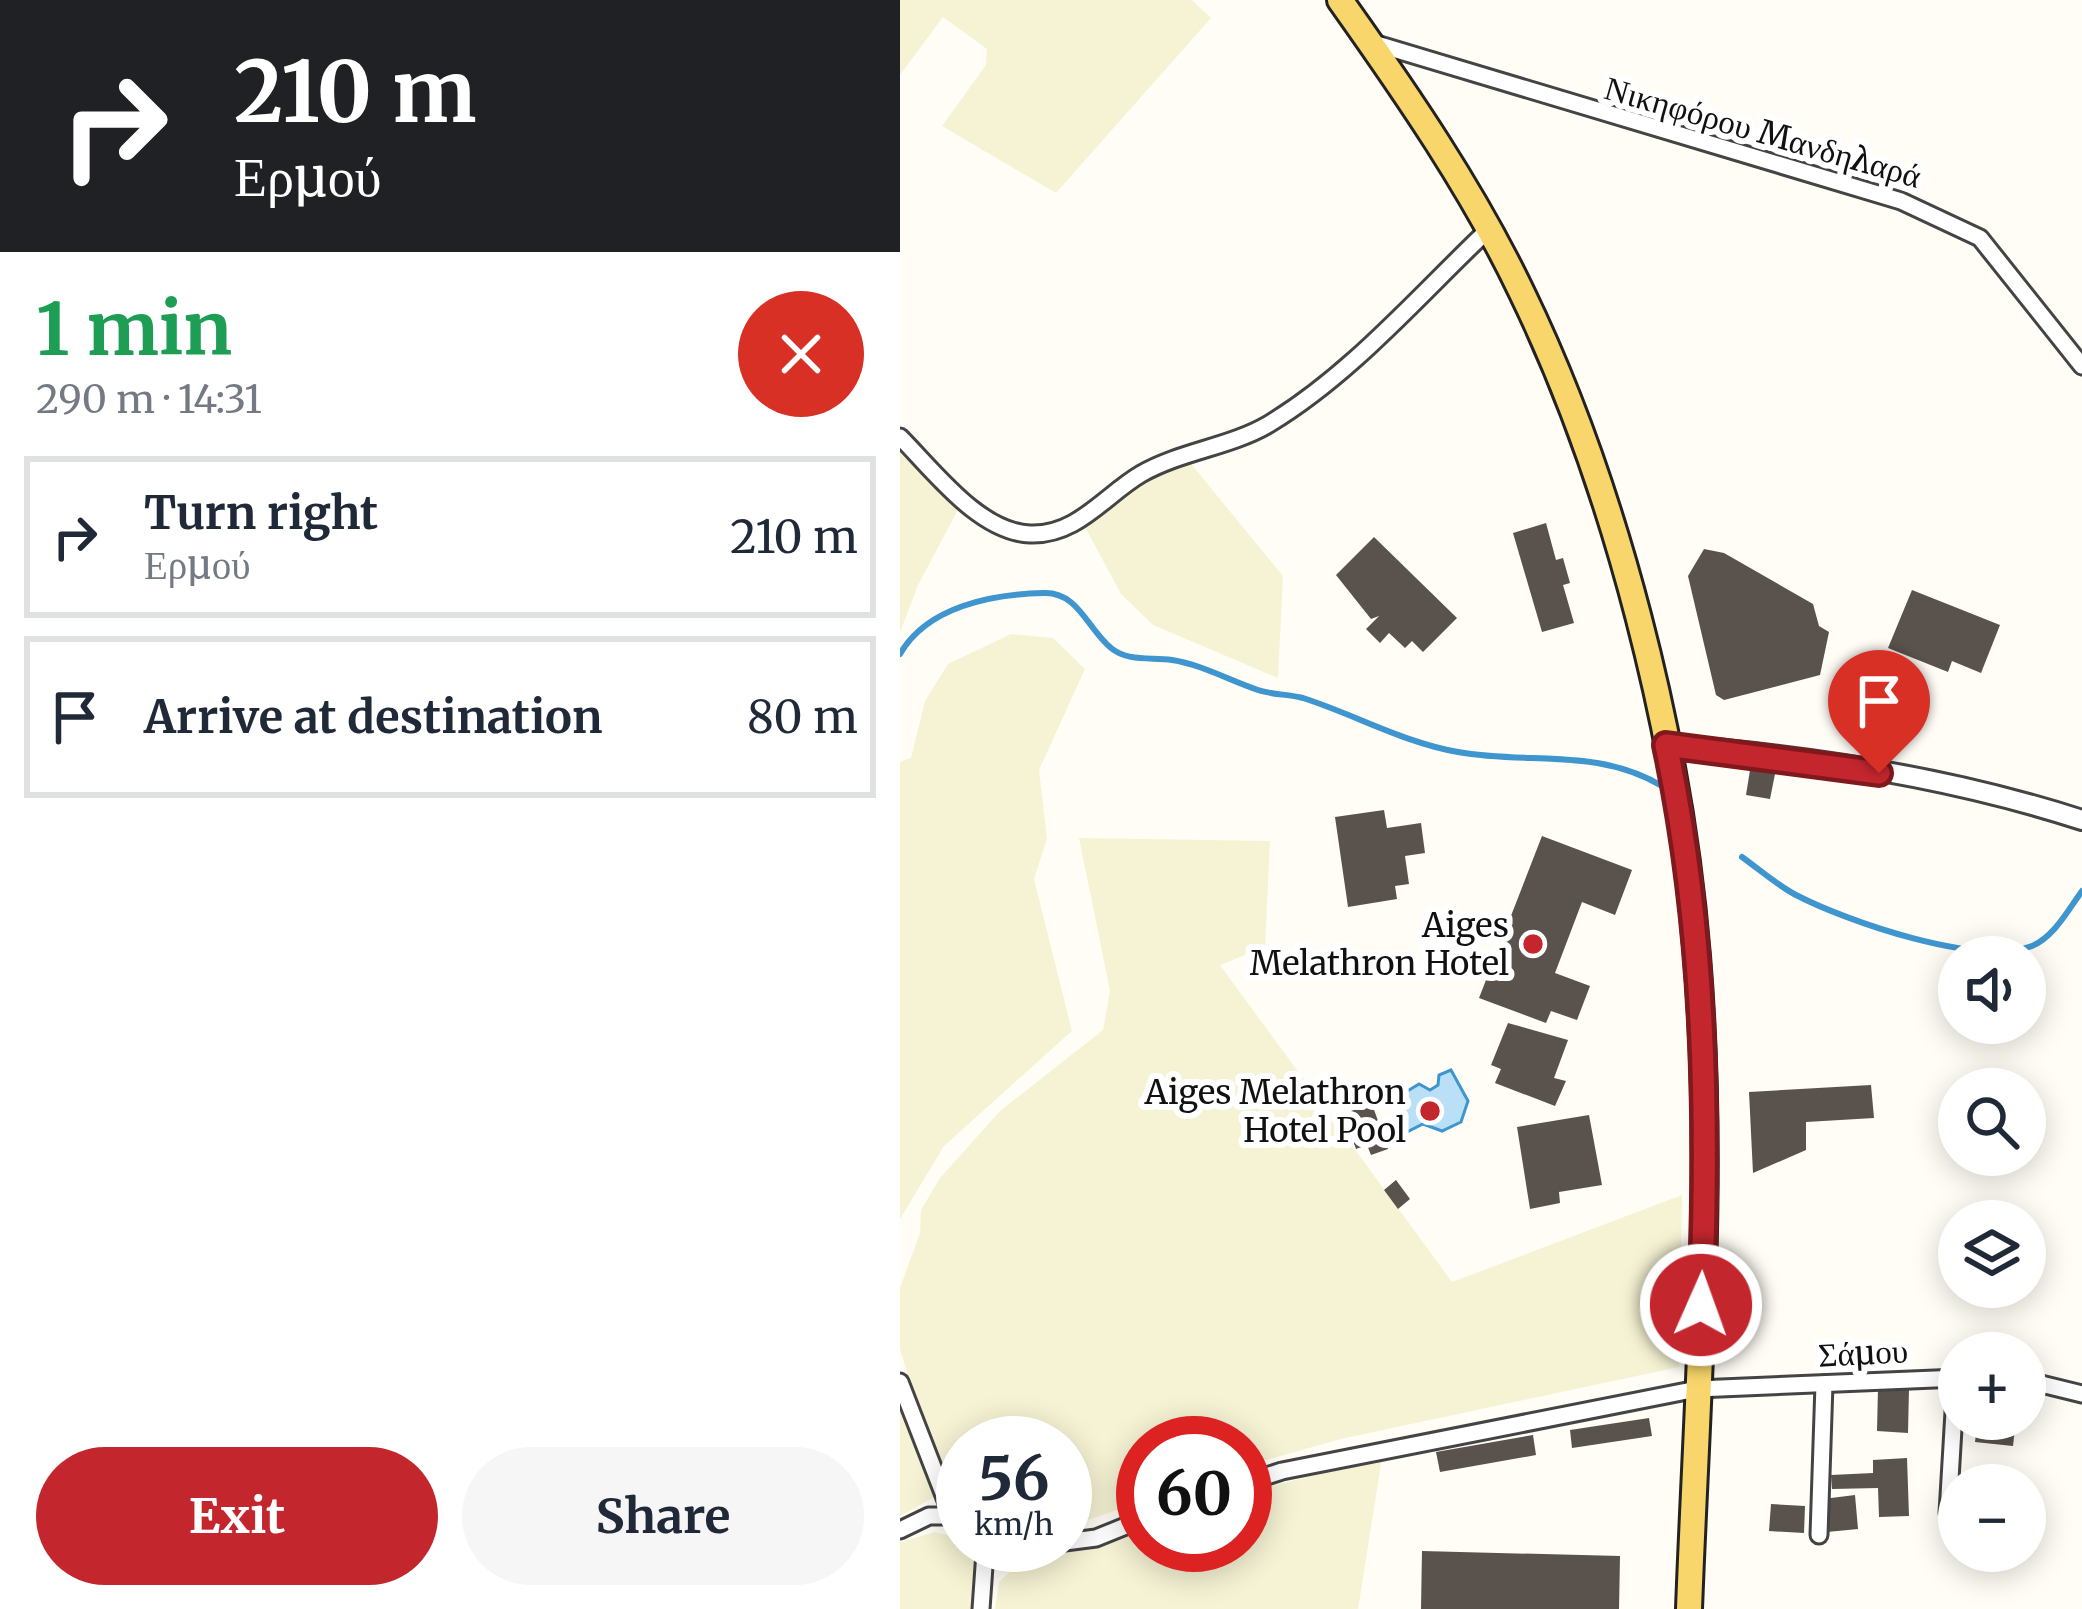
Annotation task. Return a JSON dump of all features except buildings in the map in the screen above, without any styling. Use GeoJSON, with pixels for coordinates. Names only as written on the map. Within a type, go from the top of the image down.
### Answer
{"type":"FeatureCollection","features":[{"type":"Feature","properties":{"kind":"main road"},"geometry":{"type":"LineString","coordinates":[[1340,0],[1489,229],[1582,429],[1682,818],[1697,956],[1703,1219],[1688,1609]]}},
{"type":"Feature","properties":{"kind":"street","name":"Νικηφόρου Μανδηλαρά"},"geometry":{"type":"LineString","coordinates":[[1370,42],[1901,201],[1951,221],[1980,238],[2082,366]]}},
{"type":"Feature","properties":{"kind":"street"},"geometry":{"type":"LineString","coordinates":[[900,437],[993,523],[1030,534],[1059,528],[1084,519],[1125,483],[1167,459],[1263,428],[1305,400],[1489,229]]}},
{"type":"Feature","properties":{"kind":"street"},"geometry":{"type":"LineString","coordinates":[[1666,745],[1922,780],[2018,799],[2082,820]]}},
{"type":"Feature","properties":{"kind":"street","name":"Σάμου"},"geometry":{"type":"LineString","coordinates":[[1272,1475],[1697,1388],[1938,1379]]}},
{"type":"Feature","properties":{"kind":"street"},"geometry":{"type":"LineString","coordinates":[[900,1382],[936,1469]]}},
{"type":"Feature","properties":{"kind":"street"},"geometry":{"type":"LineString","coordinates":[[1819,1535],[1824,1384]]}},
{"type":"Feature","properties":{"kind":"street"},"geometry":{"type":"LineString","coordinates":[[2046,1385],[2082,1394]]}},
{"type":"Feature","properties":{"kind":"street"},"geometry":{"type":"LineString","coordinates":[[900,1530],[929,1516],[936,1517]]}},
{"type":"Feature","properties":{"kind":"street"},"geometry":{"type":"LineString","coordinates":[[981,1609],[982,1572]]}},
{"type":"Feature","properties":{"kind":"shaded area"},"geometry":{"type":"Polygon","coordinates":[[[900,0],[1192,0],[1211,18],[1056,193],[942,126],[986,65],[987,49],[943,17],[900,75],[900,0]]]}},
{"type":"Feature","properties":{"kind":"shaded area"},"geometry":{"type":"Polygon","coordinates":[[[900,444],[961,504],[918,585],[900,632],[900,444]]]}},
{"type":"Feature","properties":{"kind":"shaded area"},"geometry":{"type":"Polygon","coordinates":[[[1187,459],[1283,576],[1278,678],[1153,625],[1121,594],[1085,527],[1129,487],[1187,459]]]}},
{"type":"Feature","properties":{"kind":"shaded area"},"geometry":{"type":"Polygon","coordinates":[[[1011,634],[1053,638],[1085,669],[1039,770],[1047,839],[1034,879],[1072,1031],[944,1146],[900,1219],[900,762],[911,758],[925,701],[948,664],[1011,634]]]}},
{"type":"Feature","properties":{"kind":"shaded area"},"geometry":{"type":"Polygon","coordinates":[[[1079,838],[1270,841],[1265,947],[1220,965],[1452,1282],[1682,1195],[1679,1367],[1341,1439],[1272,1458],[1272,1416],[1116,1416],[1116,1510],[1092,1519],[1092,1416],[936,1416],[936,1451],[900,1349],[900,1288],[920,1233],[921,1210],[940,1178],[1000,1111],[1103,1030],[1110,991],[1079,838]]]}},
{"type":"Feature","properties":{"kind":"shaded area"},"geometry":{"type":"Polygon","coordinates":[[[900,1406],[936,1496],[900,1516],[900,1406]]]}},
{"type":"Feature","properties":{"kind":"shaded area"},"geometry":{"type":"Polygon","coordinates":[[[1382,1458],[1358,1609],[995,1609],[999,1582],[1010,1572],[1092,1572],[1092,1545],[1116,1538],[1116,1572],[1272,1572],[1272,1486],[1382,1458]]]}},
{"type":"Feature","properties":{"kind":"shaded area"},"geometry":{"type":"Polygon","coordinates":[[[936,1532],[936,1572],[977,1572],[973,1609],[900,1609],[900,1542],[936,1532]]]}},
{"type":"Feature","properties":{"kind":"water","name":"Aiges Melathron Hotel Pool"},"geometry":{"type":"Polygon","coordinates":[[[1451,1070],[1468,1101],[1461,1122],[1442,1131],[1423,1124],[1405,1133],[1391,1101],[1419,1084],[1430,1090],[1438,1085],[1439,1075],[1451,1070]]]}},
{"type":"Feature","properties":{"kind":"waterway"},"geometry":{"type":"LineString","coordinates":[[900,654],[926,625],[962,606],[1003,596],[1056,594],[1074,605],[1111,648],[1125,655],[1193,665],[1258,690],[1303,698],[1437,748],[1612,766],[1662,786]]}},
{"type":"Feature","properties":{"kind":"waterway"},"geometry":{"type":"LineString","coordinates":[[1742,857],[1818,906],[1913,938],[1979,951],[2008,951],[2040,942],[2082,891]]}},
{"type":"Feature","properties":{"kind":"place","name":"Aiges Melathron Hotel"},"geometry":{"type":"Point","coordinates":[1533,944]}},
{"type":"Feature","properties":{"kind":"place","name":"Aiges Melathron Hotel Pool"},"geometry":{"type":"Point","coordinates":[1430,1111]}},
{"type":"Feature","properties":{"kind":"route"},"geometry":{"type":"LineString","coordinates":[[1701,1305],[1697,956],[1682,818],[1666,745],[1733,750],[1879,773]]}}]}
